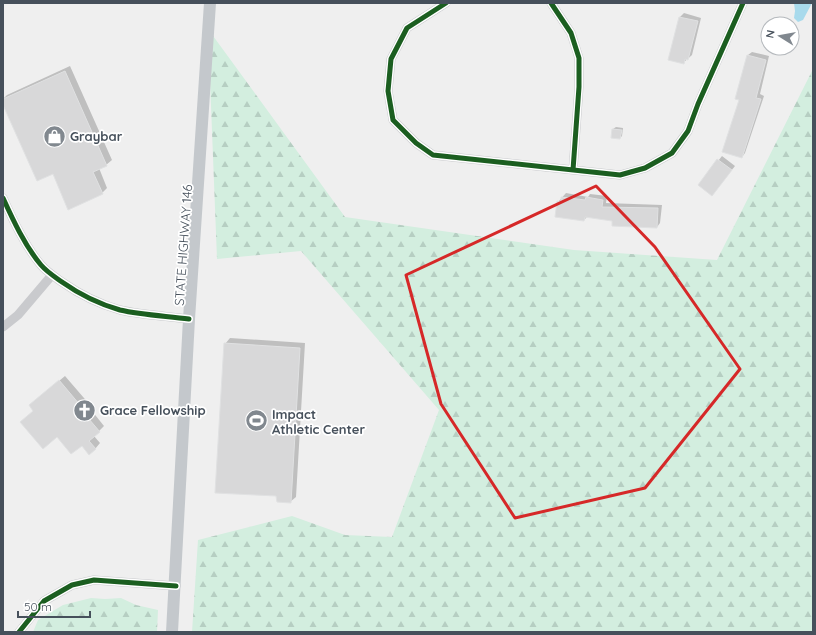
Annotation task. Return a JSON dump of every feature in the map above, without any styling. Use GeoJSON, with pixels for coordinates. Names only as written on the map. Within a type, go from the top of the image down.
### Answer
{"type":"FeatureCollection","features":[{"type":"Feature","properties":{"kind":"main road","name":"STATE HIGHWAY 146"},"geometry":{"type":"LineString","coordinates":[[172,632],[176,586],[189,319],[210,3]]}},
{"type":"Feature","properties":{"kind":"street"},"geometry":{"type":"LineString","coordinates":[[446,3],[407,28],[391,59],[388,91],[393,120],[416,143],[433,156],[620,175],[644,168],[672,152],[688,131],[706,83],[743,3]]}},
{"type":"Feature","properties":{"kind":"street"},"geometry":{"type":"LineString","coordinates":[[551,3],[571,33],[579,58],[579,87],[573,170]]}},
{"type":"Feature","properties":{"kind":"street"},"geometry":{"type":"LineString","coordinates":[[3,198],[17,227],[41,265],[72,289],[91,299],[119,310],[189,319]]}},
{"type":"Feature","properties":{"kind":"street"},"geometry":{"type":"LineString","coordinates":[[3,327],[18,314],[52,275]]}},
{"type":"Feature","properties":{"kind":"street"},"geometry":{"type":"LineString","coordinates":[[19,632],[44,601],[72,585],[94,580],[176,586]]}},
{"type":"Feature","properties":{"kind":"highlighted area"},"geometry":{"type":"Polygon","coordinates":[[[596,186],[655,247],[740,369],[645,488],[515,518],[441,404],[406,275],[596,186]]]}},
{"type":"Feature","properties":{"kind":"green space"},"geometry":{"type":"Polygon","coordinates":[[[208,29],[345,217],[574,250],[717,260],[813,69],[813,632],[192,632],[198,540],[292,516],[345,535],[392,537],[439,410],[301,251],[217,259],[208,29]]]}},
{"type":"Feature","properties":{"kind":"green space"},"geometry":{"type":"Polygon","coordinates":[[[91,598],[121,598],[136,605],[158,610],[157,632],[33,632],[38,620],[63,605],[91,598]]]}},
{"type":"Feature","properties":{"kind":"water"},"geometry":{"type":"Polygon","coordinates":[[[794,3],[812,3],[803,20],[800,21],[800,16],[794,16],[794,3]]]}},
{"type":"Feature","properties":{"kind":"building"},"geometry":{"type":"Polygon","coordinates":[[[679,17],[698,21],[688,60],[685,59],[684,64],[668,60],[679,17]]]}},
{"type":"Feature","properties":{"kind":"building"},"geometry":{"type":"Polygon","coordinates":[[[747,55],[766,60],[756,98],[761,99],[742,158],[722,152],[739,100],[735,99],[747,55]]]}},
{"type":"Feature","properties":{"kind":"building","name":"Graybar"},"geometry":{"type":"Polygon","coordinates":[[[65,71],[107,166],[93,172],[103,194],[68,210],[53,174],[37,181],[3,105],[3,99],[65,71]]]}},
{"type":"Feature","properties":{"kind":"building"},"geometry":{"type":"Polygon","coordinates":[[[612,129],[622,130],[620,139],[611,138],[612,129]]]}},
{"type":"Feature","properties":{"kind":"building"},"geometry":{"type":"Polygon","coordinates":[[[717,159],[732,170],[712,196],[698,185],[717,159]]]}},
{"type":"Feature","properties":{"kind":"building"},"geometry":{"type":"Polygon","coordinates":[[[561,197],[585,200],[586,197],[603,200],[602,207],[658,208],[657,228],[612,226],[612,221],[585,217],[584,221],[555,217],[557,201],[561,202],[561,197]]]}},
{"type":"Feature","properties":{"kind":"building","name":"Impact Athletic Center"},"geometry":{"type":"Polygon","coordinates":[[[224,343],[300,348],[291,503],[277,502],[276,496],[215,493],[224,343]]]}},
{"type":"Feature","properties":{"kind":"building"},"geometry":{"type":"Polygon","coordinates":[[[59,380],[85,411],[83,412],[100,432],[89,441],[96,449],[89,455],[82,446],[71,454],[57,437],[43,449],[20,422],[33,411],[29,405],[59,380]]]}},
{"type":"Feature","properties":{"kind":"cycle path"},"geometry":{"type":"LineString","coordinates":[[446,3],[407,28],[391,59],[388,91],[393,120],[416,143],[433,155],[620,175],[645,168],[672,153],[688,131],[698,104],[743,3]]}},
{"type":"Feature","properties":{"kind":"cycle path"},"geometry":{"type":"LineString","coordinates":[[551,3],[571,33],[579,58],[579,87],[573,170]]}},
{"type":"Feature","properties":{"kind":"cycle path"},"geometry":{"type":"LineString","coordinates":[[3,198],[20,233],[35,258],[46,270],[82,295],[112,308],[128,312],[189,319]]}},
{"type":"Feature","properties":{"kind":"cycle path"},"geometry":{"type":"LineString","coordinates":[[19,632],[44,601],[72,585],[94,580],[176,586]]}},
{"type":"Feature","properties":{"kind":"place","name":"Graybar"},"geometry":{"type":"Point","coordinates":[55,136]}},
{"type":"Feature","properties":{"kind":"place","name":"Grace Fellowship"},"geometry":{"type":"Point","coordinates":[84,410]}},
{"type":"Feature","properties":{"kind":"place","name":"Impact Athletic Center"},"geometry":{"type":"Point","coordinates":[257,421]}}]}
